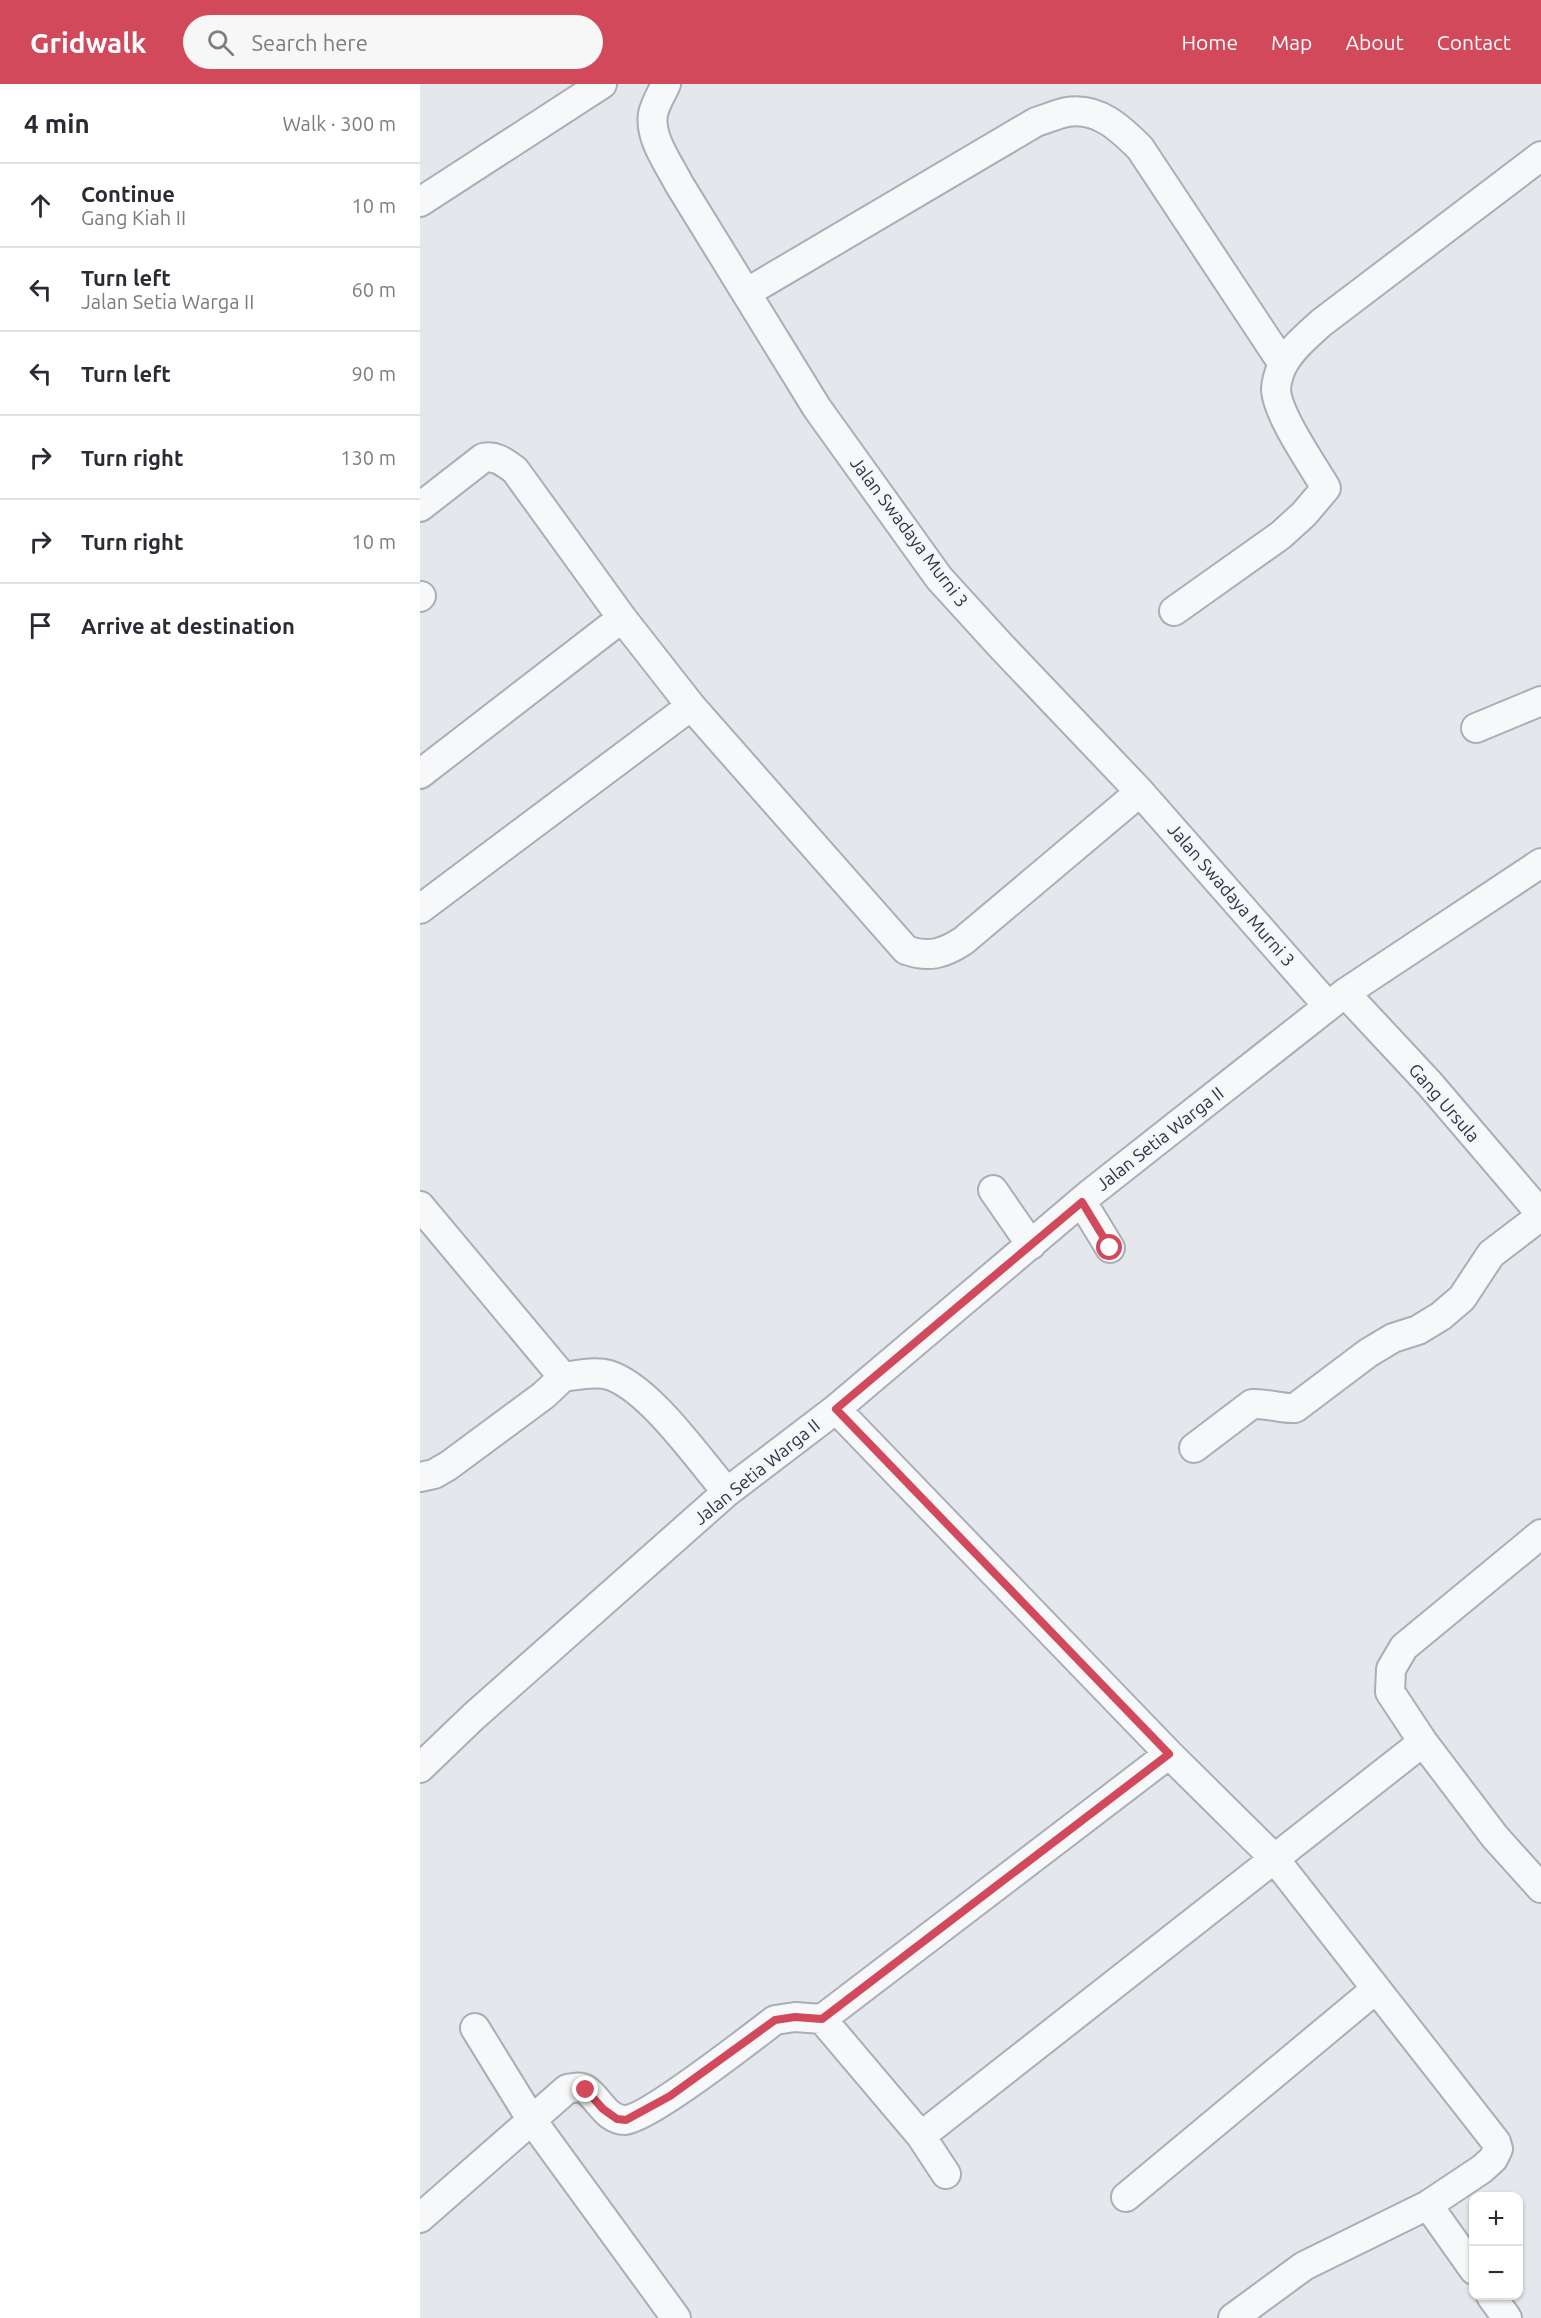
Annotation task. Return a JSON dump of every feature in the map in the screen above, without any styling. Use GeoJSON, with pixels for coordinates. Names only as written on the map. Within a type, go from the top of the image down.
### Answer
{"type":"FeatureCollection","features":[{"type":"Feature","properties":{"kind":"street"},"geometry":{"type":"LineString","coordinates":[[420,202],[602,84]]}},
{"type":"Feature","properties":{"kind":"street","name":"Jalan Swadaya Murni 3"},"geometry":{"type":"LineString","coordinates":[[666,84],[653,114],[654,131],[679,184],[817,408],[939,578],[1337,999]]}},
{"type":"Feature","properties":{"kind":"street"},"geometry":{"type":"LineString","coordinates":[[746,293],[1036,122],[1067,112],[1083,112],[1118,125],[1140,148],[1283,364]]}},
{"type":"Feature","properties":{"kind":"street"},"geometry":{"type":"LineString","coordinates":[[1174,611],[1281,536],[1326,488],[1290,427],[1280,405],[1276,388],[1283,364],[1294,347],[1321,323],[1541,156]]}},
{"type":"Feature","properties":{"kind":"street"},"geometry":{"type":"LineString","coordinates":[[420,507],[483,458],[491,456],[515,470],[622,618],[691,706],[906,950],[920,955],[941,953],[963,941],[1140,792]]}},
{"type":"Feature","properties":{"kind":"street"},"geometry":{"type":"LineString","coordinates":[[422,769],[622,618]]}},
{"type":"Feature","properties":{"kind":"street"},"geometry":{"type":"LineString","coordinates":[[1476,728],[1541,701]]}},
{"type":"Feature","properties":{"kind":"street"},"geometry":{"type":"LineString","coordinates":[[420,909],[691,706]]}},
{"type":"Feature","properties":{"kind":"street","name":"Jalan Setia Warga II"},"geometry":{"type":"LineString","coordinates":[[420,1768],[473,1717],[727,1492],[836,1409],[1082,1202],[1337,999],[1541,862]]}},
{"type":"Feature","properties":{"kind":"street","name":"Gang Ursula"},"geometry":{"type":"LineString","coordinates":[[1337,999],[1429,1083],[1541,1215]]}},
{"type":"Feature","properties":{"kind":"street"},"geometry":{"type":"LineString","coordinates":[[993,1190],[1031,1245]]}},
{"type":"Feature","properties":{"kind":"street"},"geometry":{"type":"LineString","coordinates":[[1082,1202],[1110,1248]]}},
{"type":"Feature","properties":{"kind":"street"},"geometry":{"type":"LineString","coordinates":[[420,1206],[563,1377]]}},
{"type":"Feature","properties":{"kind":"street"},"geometry":{"type":"LineString","coordinates":[[1194,1448],[1252,1404],[1295,1408],[1368,1353],[1393,1338],[1418,1330],[1441,1316],[1462,1298],[1491,1254],[1541,1215]]}},
{"type":"Feature","properties":{"kind":"street"},"geometry":{"type":"LineString","coordinates":[[420,1477],[434,1474],[448,1466],[544,1395],[563,1377],[585,1374],[609,1376],[636,1391],[654,1407],[727,1492]]}},
{"type":"Feature","properties":{"kind":"street"},"geometry":{"type":"LineString","coordinates":[[836,1409],[1169,1754],[1274,1858],[1496,2142],[1498,2149],[1493,2159],[1482,2169],[1428,2205],[1304,2266],[1233,2318]]}},
{"type":"Feature","properties":{"kind":"street"},"geometry":{"type":"LineString","coordinates":[[1541,1534],[1404,1647],[1391,1669],[1390,1692],[1423,1742],[1496,1837],[1541,1888]]}},
{"type":"Feature","properties":{"kind":"street"},"geometry":{"type":"LineString","coordinates":[[921,2136],[1423,1742]]}},
{"type":"Feature","properties":{"kind":"street"},"geometry":{"type":"LineString","coordinates":[[420,2218],[567,2089],[586,2090],[603,2109],[617,2119],[626,2120],[670,2096],[775,2020],[795,2017],[822,2019],[1169,1754]]}},
{"type":"Feature","properties":{"kind":"street"},"geometry":{"type":"LineString","coordinates":[[1126,2198],[1376,1989]]}},
{"type":"Feature","properties":{"kind":"street"},"geometry":{"type":"LineString","coordinates":[[822,2019],[921,2136],[946,2174]]}},
{"type":"Feature","properties":{"kind":"street"},"geometry":{"type":"LineString","coordinates":[[475,2028],[531,2119],[676,2318]]}},
{"type":"Feature","properties":{"kind":"street"},"geometry":{"type":"LineString","coordinates":[[1428,2205],[1469,2264]]}},
{"type":"Feature","properties":{"kind":"street"},"geometry":{"type":"LineString","coordinates":[[1494,2300],[1507,2318]]}},
{"type":"Feature","properties":{"kind":"route"},"geometry":{"type":"LineString","coordinates":[[586,2090],[603,2109],[617,2119],[626,2120],[670,2096],[775,2020],[795,2017],[822,2019],[1169,1754],[836,1409],[1082,1202],[1110,1248]]}}]}
